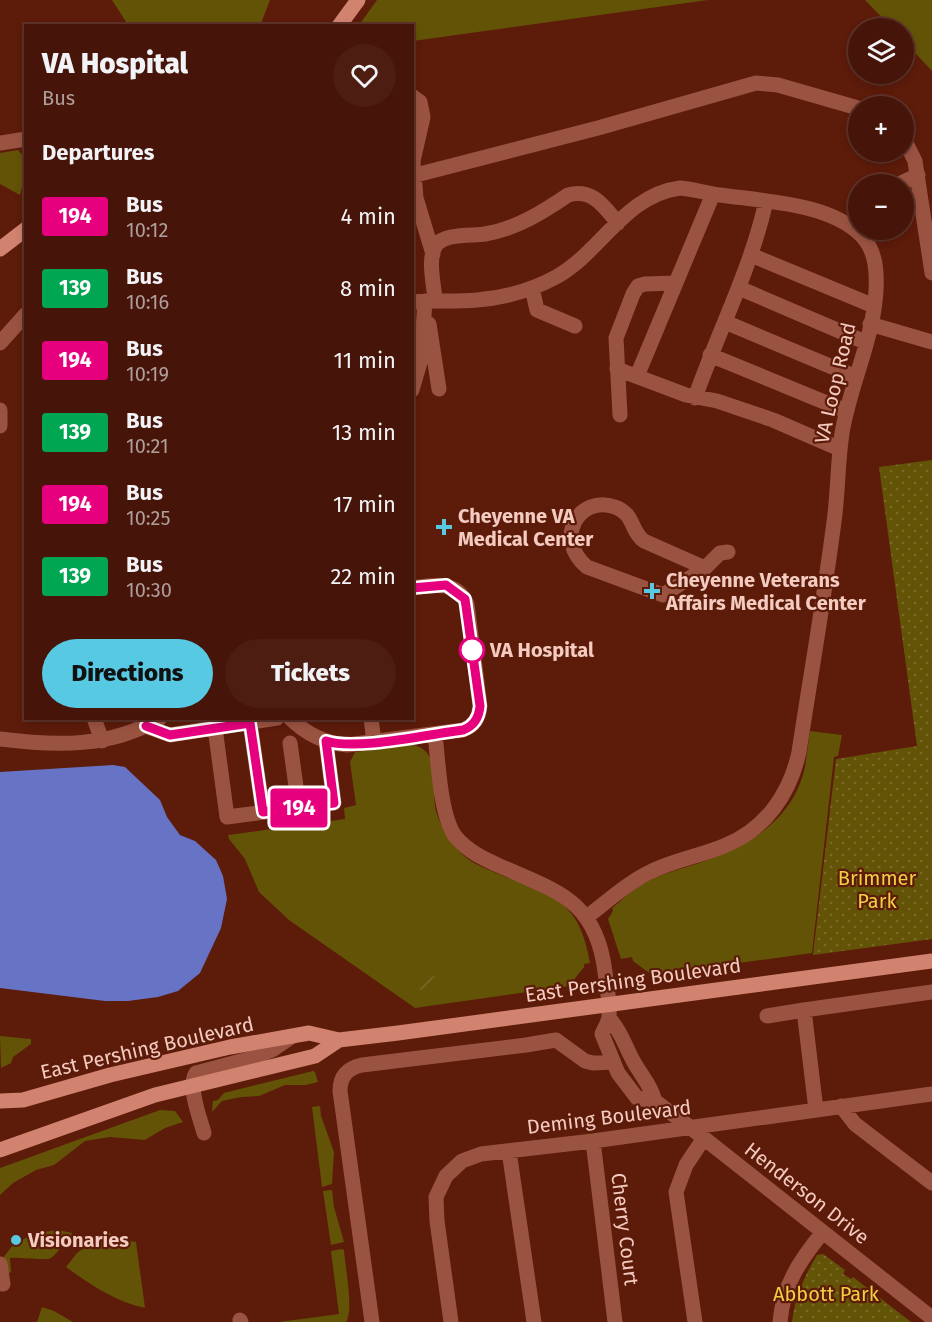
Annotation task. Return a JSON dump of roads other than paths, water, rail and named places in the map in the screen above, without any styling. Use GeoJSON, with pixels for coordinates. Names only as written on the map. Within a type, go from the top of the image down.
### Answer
{"type":"FeatureCollection","features":[{"type":"Feature","properties":{"kind":"main road"},"geometry":{"type":"LineString","coordinates":[[340,24],[358,0]]}},
{"type":"Feature","properties":{"kind":"main road"},"geometry":{"type":"LineString","coordinates":[[0,249],[24,231]]}},
{"type":"Feature","properties":{"kind":"main road","name":"East Pershing Boulevard"},"geometry":{"type":"LineString","coordinates":[[0,1101],[24,1100],[149,1065],[291,1036],[309,1034],[339,1040],[608,1012],[932,961]]}},
{"type":"Feature","properties":{"kind":"main road","name":"East Pershing Boulevard"},"geometry":{"type":"LineString","coordinates":[[0,1150],[155,1095],[315,1056],[339,1040]]}},
{"type":"Feature","properties":{"kind":"street"},"geometry":{"type":"LineString","coordinates":[[414,175],[598,128],[756,83],[778,85],[848,105]]}},
{"type":"Feature","properties":{"kind":"street"},"geometry":{"type":"LineString","coordinates":[[414,98],[420,102],[423,117],[414,149]]}},
{"type":"Feature","properties":{"kind":"street"},"geometry":{"type":"LineString","coordinates":[[0,143],[24,139]]}},
{"type":"Feature","properties":{"kind":"street"},"geometry":{"type":"LineString","coordinates":[[914,159],[932,273]]}},
{"type":"Feature","properties":{"kind":"street"},"geometry":{"type":"LineString","coordinates":[[914,177],[918,175]]}},
{"type":"Feature","properties":{"kind":"street"},"geometry":{"type":"LineString","coordinates":[[414,181],[418,206],[433,254]]}},
{"type":"Feature","properties":{"kind":"street","name":"VA Loop Road"},"geometry":{"type":"LineString","coordinates":[[424,301],[486,299],[532,288],[555,278],[577,263],[645,199],[664,190],[680,188],[766,201],[848,222]]}},
{"type":"Feature","properties":{"kind":"street"},"geometry":{"type":"LineString","coordinates":[[414,383],[421,359],[424,301],[435,246],[445,239],[491,233],[507,228],[527,220],[576,192],[598,200],[618,223]]}},
{"type":"Feature","properties":{"kind":"street"},"geometry":{"type":"LineString","coordinates":[[637,376],[713,194]]}},
{"type":"Feature","properties":{"kind":"street"},"geometry":{"type":"LineString","coordinates":[[696,398],[710,355],[751,255],[766,201]]}},
{"type":"Feature","properties":{"kind":"street","name":"VA Loop Road"},"geometry":{"type":"LineString","coordinates":[[587,917],[651,871],[737,840],[771,812],[788,787],[799,753],[835,514],[840,449],[846,411],[874,306],[876,279],[873,255],[864,240]]}},
{"type":"Feature","properties":{"kind":"street"},"geometry":{"type":"LineString","coordinates":[[751,255],[874,306]]}},
{"type":"Feature","properties":{"kind":"street"},"geometry":{"type":"LineString","coordinates":[[620,415],[615,348],[618,330],[638,286],[676,283]]}},
{"type":"Feature","properties":{"kind":"street"},"geometry":{"type":"LineString","coordinates":[[532,288],[537,310],[576,326]]}},
{"type":"Feature","properties":{"kind":"street"},"geometry":{"type":"LineString","coordinates":[[739,288],[865,342]]}},
{"type":"Feature","properties":{"kind":"street"},"geometry":{"type":"LineString","coordinates":[[424,301],[439,389]]}},
{"type":"Feature","properties":{"kind":"street"},"geometry":{"type":"LineString","coordinates":[[0,343],[24,316]]}},
{"type":"Feature","properties":{"kind":"street"},"geometry":{"type":"LineString","coordinates":[[725,322],[856,377]]}},
{"type":"Feature","properties":{"kind":"street"},"geometry":{"type":"LineString","coordinates":[[870,324],[932,342]]}},
{"type":"Feature","properties":{"kind":"street"},"geometry":{"type":"LineString","coordinates":[[710,355],[846,411]]}},
{"type":"Feature","properties":{"kind":"street"},"geometry":{"type":"LineString","coordinates":[[617,369],[696,398],[717,401],[773,420],[840,449]]}},
{"type":"Feature","properties":{"kind":"street"},"geometry":{"type":"LineString","coordinates":[[0,410],[0,426]]}},
{"type":"Feature","properties":{"kind":"street"},"geometry":{"type":"LineString","coordinates":[[705,568],[644,541],[637,535],[632,520],[616,507],[594,506],[584,511],[576,519],[572,529],[570,540],[578,560],[597,571],[663,595],[705,568],[720,553],[728,552]]}},
{"type":"Feature","properties":{"kind":"street"},"geometry":{"type":"LineString","coordinates":[[292,720],[305,732],[326,741],[346,745],[463,730],[470,727],[479,712],[467,604],[462,596],[446,585],[414,588]]}},
{"type":"Feature","properties":{"kind":"street"},"geometry":{"type":"LineString","coordinates":[[95,720],[102,741]]}},
{"type":"Feature","properties":{"kind":"street"},"geometry":{"type":"LineString","coordinates":[[0,739],[66,744],[102,741],[122,736],[155,721],[170,735],[266,720]]}},
{"type":"Feature","properties":{"kind":"street"},"geometry":{"type":"LineString","coordinates":[[371,720],[375,742]]}},
{"type":"Feature","properties":{"kind":"street"},"geometry":{"type":"LineString","coordinates":[[250,723],[263,812]]}},
{"type":"Feature","properties":{"kind":"street"},"geometry":{"type":"LineString","coordinates":[[215,728],[227,817],[334,803],[326,741]]}},
{"type":"Feature","properties":{"kind":"street","name":"Henderson Drive"},"geometry":{"type":"LineString","coordinates":[[435,734],[445,810],[455,836],[481,857],[565,896],[587,917],[597,934],[601,946],[608,1012],[602,1034],[612,1062],[627,1087],[637,1098],[655,1101],[691,1128],[932,1318]]}},
{"type":"Feature","properties":{"kind":"street"},"geometry":{"type":"LineString","coordinates":[[290,743],[299,808]]}},
{"type":"Feature","properties":{"kind":"street"},"geometry":{"type":"LineString","coordinates":[[767,1016],[932,992]]}},
{"type":"Feature","properties":{"kind":"street"},"geometry":{"type":"LineString","coordinates":[[804,1010],[816,1110]]}},
{"type":"Feature","properties":{"kind":"street","name":"Henderson Drive"},"geometry":{"type":"LineString","coordinates":[[608,1012],[635,1064],[650,1085],[655,1101]]}},
{"type":"Feature","properties":{"kind":"street"},"geometry":{"type":"LineString","coordinates":[[204,1133],[192,1086],[196,1073],[256,1057],[272,1050],[291,1036]]}},
{"type":"Feature","properties":{"kind":"street"},"geometry":{"type":"LineString","coordinates":[[372,1322],[340,1091],[341,1081],[347,1072],[362,1065],[550,1040],[559,1041],[585,1061],[612,1062]]}},
{"type":"Feature","properties":{"kind":"street","name":"Deming Boulevard"},"geometry":{"type":"LineString","coordinates":[[451,1322],[437,1221],[436,1197],[446,1176],[462,1161],[481,1154],[691,1128],[932,1094]]}},
{"type":"Feature","properties":{"kind":"street"},"geometry":{"type":"LineString","coordinates":[[841,1106],[855,1124],[932,1183]]}},
{"type":"Feature","properties":{"kind":"street"},"geometry":{"type":"LineString","coordinates":[[695,1322],[676,1192],[686,1165],[704,1138]]}},
{"type":"Feature","properties":{"kind":"street","name":"Cherry Court"},"geometry":{"type":"LineString","coordinates":[[592,1141],[615,1322]]}},
{"type":"Feature","properties":{"kind":"street"},"geometry":{"type":"LineString","coordinates":[[509,1151],[534,1322]]}},
{"type":"Feature","properties":{"kind":"street"},"geometry":{"type":"LineString","coordinates":[[780,1322],[785,1293],[792,1274],[803,1256],[823,1232]]}},
{"type":"Feature","properties":{"kind":"street"},"geometry":{"type":"LineString","coordinates":[[0,1264],[3,1284]]}},
{"type":"Feature","properties":{"kind":"water"},"geometry":{"type":"Polygon","coordinates":[[[113,765],[125,767],[160,800],[167,817],[180,835],[195,841],[216,860],[223,876],[227,899],[221,928],[200,973],[178,991],[158,997],[128,1001],[105,1001],[0,988],[0,772],[113,765]]]}},
{"type":"Feature","properties":{"kind":"place","name":"Cheyenne VA Medical Center"},"geometry":{"type":"Point","coordinates":[444,527]}},
{"type":"Feature","properties":{"kind":"place","name":"Cheyenne Veterans Affairs Medical Center"},"geometry":{"type":"Point","coordinates":[652,591]}},
{"type":"Feature","properties":{"kind":"place","name":"VA Hospital"},"geometry":{"type":"Point","coordinates":[472,650]}},
{"type":"Feature","properties":{"kind":"place","name":"Visionaries"},"geometry":{"type":"Point","coordinates":[16,1240]}},
{"type":"Feature","properties":{"kind":"park label","name":"Brimmer Park"},"geometry":{"type":"Point","coordinates":[877,890]}},
{"type":"Feature","properties":{"kind":"park label","name":"Abbott Park"},"geometry":{"type":"Point","coordinates":[826,1294]}}]}
